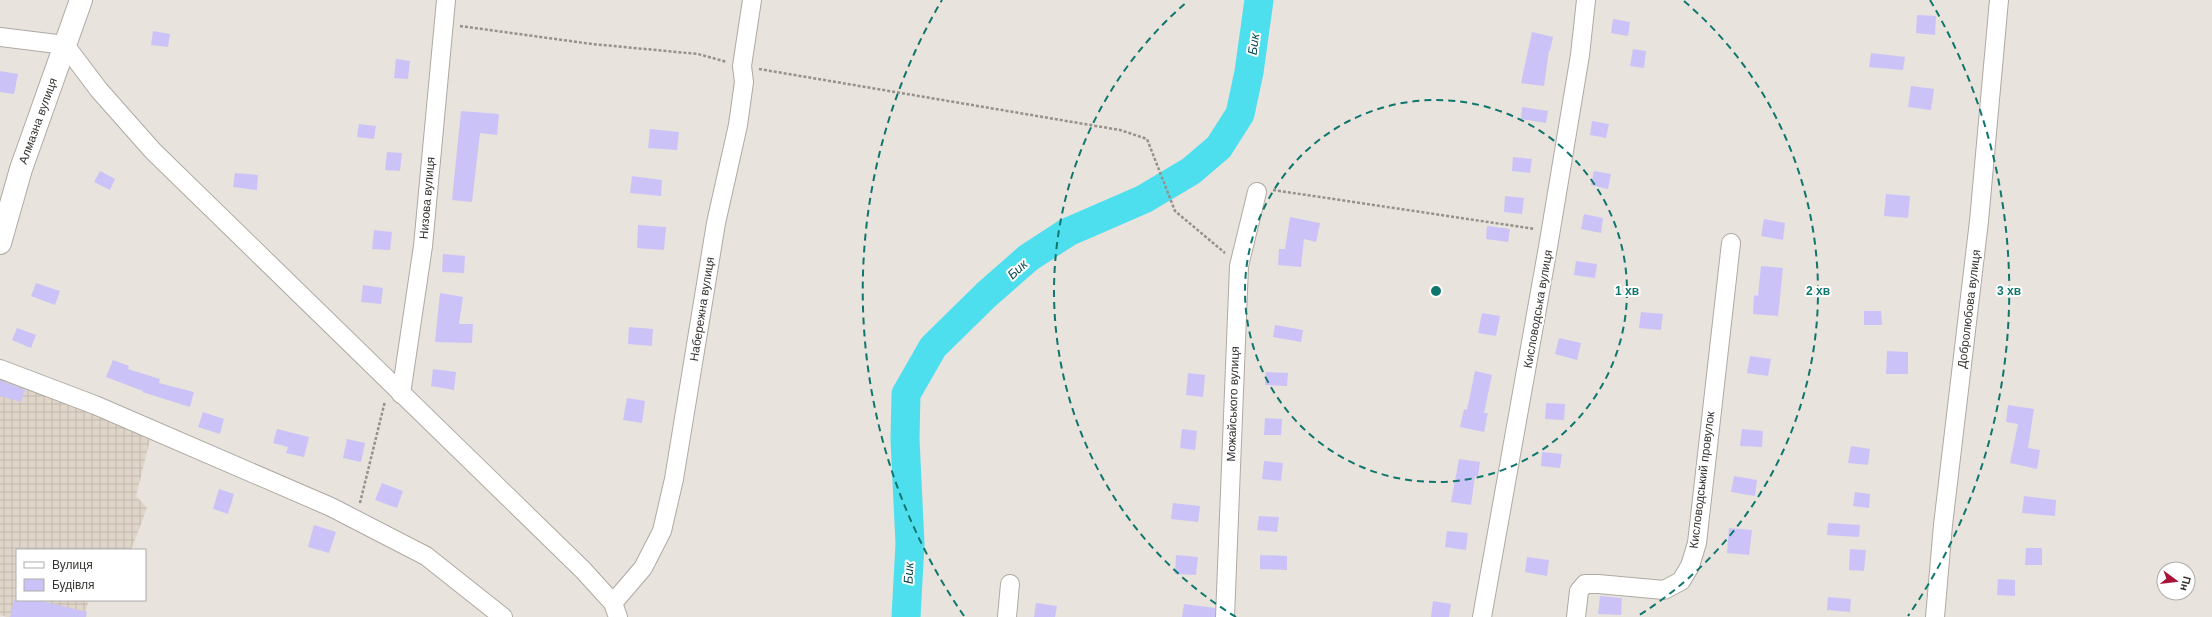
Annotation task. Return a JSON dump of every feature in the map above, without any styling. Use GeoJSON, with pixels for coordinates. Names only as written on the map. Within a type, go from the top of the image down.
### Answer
{"type":"FeatureCollection","features":[{"type":"Feature","properties":{"kind":"main road","name":"Алмазна вулиця"},"geometry":{"type":"LineString","coordinates":[[0,243],[21,169],[81,0]]}},
{"type":"Feature","properties":{"kind":"street","name":"Низова вулиця"},"geometry":{"type":"LineString","coordinates":[[395,389],[423,246],[446,0]]}},
{"type":"Feature","properties":{"kind":"street","name":"Набережна вулиця"},"geometry":{"type":"LineString","coordinates":[[615,610],[643,568],[662,531],[674,479],[716,223],[738,125],[744,82],[742,66],[752,0]]}},
{"type":"Feature","properties":{"kind":"street","name":"Кисловодська вулиця"},"geometry":{"type":"LineString","coordinates":[[1482,617],[1517,433],[1580,55],[1586,0]]}},
{"type":"Feature","properties":{"kind":"street","name":"Добролюбова вулиця"},"geometry":{"type":"LineString","coordinates":[[1935,617],[1943,525],[1980,221],[1999,0]]}},
{"type":"Feature","properties":{"kind":"street"},"geometry":{"type":"LineString","coordinates":[[0,38],[65,45],[99,90],[153,150],[395,389],[583,570],[615,610]]}},
{"type":"Feature","properties":{"kind":"street","name":"Можайського вулиця"},"geometry":{"type":"LineString","coordinates":[[1224,617],[1240,266],[1257,192]]}},
{"type":"Feature","properties":{"kind":"street","name":"Кисловодський провулок"},"geometry":{"type":"LineString","coordinates":[[1576,617],[1579,591],[1585,584],[1664,590],[1681,581],[1690,566],[1697,543],[1731,243]]}},
{"type":"Feature","properties":{"kind":"street"},"geometry":{"type":"LineString","coordinates":[[0,369],[96,405],[331,507],[426,556],[503,617]]}},
{"type":"Feature","properties":{"kind":"street"},"geometry":{"type":"LineString","coordinates":[[1007,617],[1010,584]]}},
{"type":"Feature","properties":{"kind":"path"},"geometry":{"type":"LineString","coordinates":[[444,24],[592,44],[698,54],[742,66],[1120,130],[1147,138],[1175,211],[1240,266]]}},
{"type":"Feature","properties":{"kind":"path"},"geometry":{"type":"LineString","coordinates":[[1257,192],[1281,191],[1551,231]]}},
{"type":"Feature","properties":{"kind":"path"},"geometry":{"type":"LineString","coordinates":[[355,519],[395,389]]}},
{"type":"Feature","properties":{"kind":"shaded area"},"geometry":{"type":"Polygon","coordinates":[[[0,378],[80,406],[150,440],[136,496],[147,508],[131,549],[16,549],[16,601],[89,601],[84,617],[7,617],[0,615],[0,378]]]}},
{"type":"Feature","properties":{"kind":"building"},"geometry":{"type":"Polygon","coordinates":[[[1917,15],[1936,16],[1935,35],[1916,33],[1917,15]]]}},
{"type":"Feature","properties":{"kind":"building"},"geometry":{"type":"Polygon","coordinates":[[[1613,19],[1630,22],[1628,36],[1611,33],[1613,19]]]}},
{"type":"Feature","properties":{"kind":"building"},"geometry":{"type":"Polygon","coordinates":[[[153,31],[170,34],[168,47],[151,45],[153,31]]]}},
{"type":"Feature","properties":{"kind":"building"},"geometry":{"type":"Polygon","coordinates":[[[1532,32],[1553,37],[1550,51],[1549,50],[1544,86],[1521,83],[1532,32]]]}},
{"type":"Feature","properties":{"kind":"building"},"geometry":{"type":"Polygon","coordinates":[[[1633,49],[1646,51],[1644,68],[1630,66],[1633,49]]]}},
{"type":"Feature","properties":{"kind":"building"},"geometry":{"type":"Polygon","coordinates":[[[1871,53],[1905,57],[1903,70],[1869,67],[1871,53]]]}},
{"type":"Feature","properties":{"kind":"building"},"geometry":{"type":"Polygon","coordinates":[[[396,59],[410,61],[408,79],[394,78],[396,59]]]}},
{"type":"Feature","properties":{"kind":"building"},"geometry":{"type":"Polygon","coordinates":[[[0,71],[18,74],[14,94],[0,92],[0,71]]]}},
{"type":"Feature","properties":{"kind":"building"},"geometry":{"type":"Polygon","coordinates":[[[1911,86],[1934,89],[1931,110],[1908,107],[1911,86]]]}},
{"type":"Feature","properties":{"kind":"building"},"geometry":{"type":"Polygon","coordinates":[[[1522,107],[1548,111],[1546,123],[1521,119],[1522,107]]]}},
{"type":"Feature","properties":{"kind":"building"},"geometry":{"type":"Polygon","coordinates":[[[461,111],[499,114],[497,135],[480,133],[472,202],[452,200],[461,111]]]}},
{"type":"Feature","properties":{"kind":"building"},"geometry":{"type":"Polygon","coordinates":[[[1592,121],[1609,124],[1606,138],[1590,135],[1592,121]]]}},
{"type":"Feature","properties":{"kind":"building"},"geometry":{"type":"Polygon","coordinates":[[[359,124],[376,126],[374,139],[357,137],[359,124]]]}},
{"type":"Feature","properties":{"kind":"building"},"geometry":{"type":"Polygon","coordinates":[[[650,129],[679,132],[677,150],[648,148],[650,129]]]}},
{"type":"Feature","properties":{"kind":"building"},"geometry":{"type":"Polygon","coordinates":[[[387,152],[402,153],[400,171],[385,170],[387,152]]]}},
{"type":"Feature","properties":{"kind":"building"},"geometry":{"type":"Polygon","coordinates":[[[1513,157],[1532,159],[1530,173],[1512,171],[1513,157]]]}},
{"type":"Feature","properties":{"kind":"building"},"geometry":{"type":"Polygon","coordinates":[[[100,171],[115,179],[110,190],[94,182],[100,171]]]}},
{"type":"Feature","properties":{"kind":"building"},"geometry":{"type":"Polygon","coordinates":[[[1594,171],[1611,174],[1608,189],[1591,185],[1594,171]]]}},
{"type":"Feature","properties":{"kind":"building"},"geometry":{"type":"Polygon","coordinates":[[[235,173],[258,175],[257,190],[233,187],[235,173]]]}},
{"type":"Feature","properties":{"kind":"building"},"geometry":{"type":"Polygon","coordinates":[[[632,176],[662,180],[661,196],[630,193],[632,176]]]}},
{"type":"Feature","properties":{"kind":"building"},"geometry":{"type":"Polygon","coordinates":[[[1886,194],[1910,196],[1908,218],[1884,216],[1886,194]]]}},
{"type":"Feature","properties":{"kind":"building"},"geometry":{"type":"Polygon","coordinates":[[[1505,196],[1524,198],[1522,214],[1504,212],[1505,196]]]}},
{"type":"Feature","properties":{"kind":"building"},"geometry":{"type":"Polygon","coordinates":[[[1584,214],[1603,218],[1601,233],[1581,229],[1584,214]]]}},
{"type":"Feature","properties":{"kind":"building"},"geometry":{"type":"Polygon","coordinates":[[[1290,217],[1320,223],[1316,242],[1304,239],[1301,267],[1278,265],[1279,249],[1285,249],[1290,217]]]}},
{"type":"Feature","properties":{"kind":"building"},"geometry":{"type":"Polygon","coordinates":[[[1764,219],[1785,223],[1783,240],[1761,236],[1764,219]]]}},
{"type":"Feature","properties":{"kind":"building"},"geometry":{"type":"Polygon","coordinates":[[[638,225],[666,227],[664,250],[637,248],[638,225]]]}},
{"type":"Feature","properties":{"kind":"building"},"geometry":{"type":"Polygon","coordinates":[[[1487,226],[1510,229],[1508,242],[1486,239],[1487,226]]]}},
{"type":"Feature","properties":{"kind":"building"},"geometry":{"type":"Polygon","coordinates":[[[374,230],[392,232],[390,250],[372,249],[374,230]]]}},
{"type":"Feature","properties":{"kind":"building"},"geometry":{"type":"Polygon","coordinates":[[[443,254],[465,256],[464,273],[442,272],[443,254]]]}},
{"type":"Feature","properties":{"kind":"building"},"geometry":{"type":"Polygon","coordinates":[[[1576,261],[1597,264],[1595,278],[1574,275],[1576,261]]]}},
{"type":"Feature","properties":{"kind":"building"},"geometry":{"type":"Polygon","coordinates":[[[1761,266],[1783,268],[1778,316],[1753,314],[1754,295],[1758,296],[1761,266]]]}},
{"type":"Feature","properties":{"kind":"building"},"geometry":{"type":"Polygon","coordinates":[[[36,283],[60,291],[55,305],[31,296],[36,283]]]}},
{"type":"Feature","properties":{"kind":"building"},"geometry":{"type":"Polygon","coordinates":[[[363,285],[383,288],[381,304],[361,302],[363,285]]]}},
{"type":"Feature","properties":{"kind":"building"},"geometry":{"type":"Polygon","coordinates":[[[440,293],[463,297],[459,324],[473,324],[472,343],[435,342],[440,293]]]}},
{"type":"Feature","properties":{"kind":"building"},"geometry":{"type":"Polygon","coordinates":[[[1864,311],[1881,311],[1882,325],[1864,325],[1864,311]]]}},
{"type":"Feature","properties":{"kind":"building"},"geometry":{"type":"Polygon","coordinates":[[[1641,312],[1663,314],[1661,330],[1639,328],[1641,312]]]}},
{"type":"Feature","properties":{"kind":"building"},"geometry":{"type":"Polygon","coordinates":[[[1482,313],[1500,316],[1496,336],[1478,333],[1482,313]]]}},
{"type":"Feature","properties":{"kind":"building"},"geometry":{"type":"Polygon","coordinates":[[[1275,325],[1303,330],[1301,342],[1273,337],[1275,325]]]}},
{"type":"Feature","properties":{"kind":"building"},"geometry":{"type":"Polygon","coordinates":[[[629,327],[653,329],[652,346],[628,344],[629,327]]]}},
{"type":"Feature","properties":{"kind":"building"},"geometry":{"type":"Polygon","coordinates":[[[17,328],[36,335],[31,348],[12,340],[17,328]]]}},
{"type":"Feature","properties":{"kind":"building"},"geometry":{"type":"Polygon","coordinates":[[[1559,338],[1581,343],[1577,360],[1555,354],[1559,338]]]}},
{"type":"Feature","properties":{"kind":"building"},"geometry":{"type":"Polygon","coordinates":[[[1887,351],[1908,352],[1908,374],[1886,374],[1887,351]]]}},
{"type":"Feature","properties":{"kind":"building"},"geometry":{"type":"Polygon","coordinates":[[[1750,356],[1771,359],[1768,376],[1747,373],[1750,356]]]}},
{"type":"Feature","properties":{"kind":"building"},"geometry":{"type":"Polygon","coordinates":[[[113,360],[129,366],[128,369],[160,379],[159,383],[194,392],[190,407],[142,392],[143,391],[106,377],[113,360]]]}},
{"type":"Feature","properties":{"kind":"building"},"geometry":{"type":"Polygon","coordinates":[[[433,369],[456,372],[454,390],[431,386],[433,369]]]}},
{"type":"Feature","properties":{"kind":"building"},"geometry":{"type":"Polygon","coordinates":[[[1475,371],[1492,375],[1484,413],[1488,413],[1484,432],[1460,427],[1464,409],[1467,410],[1475,371]]]}},
{"type":"Feature","properties":{"kind":"building"},"geometry":{"type":"Polygon","coordinates":[[[1266,372],[1288,373],[1287,386],[1265,385],[1266,372]]]}},
{"type":"Feature","properties":{"kind":"building"},"geometry":{"type":"Polygon","coordinates":[[[1188,373],[1205,375],[1203,397],[1186,395],[1188,373]]]}},
{"type":"Feature","properties":{"kind":"building"},"geometry":{"type":"Polygon","coordinates":[[[0,380],[25,390],[21,402],[0,396],[0,380]]]}},
{"type":"Feature","properties":{"kind":"building"},"geometry":{"type":"Polygon","coordinates":[[[627,398],[645,401],[642,423],[623,420],[627,398]]]}},
{"type":"Feature","properties":{"kind":"building"},"geometry":{"type":"Polygon","coordinates":[[[1546,403],[1565,404],[1564,420],[1545,419],[1546,403]]]}},
{"type":"Feature","properties":{"kind":"building"},"geometry":{"type":"Polygon","coordinates":[[[2008,405],[2034,409],[2028,448],[2040,450],[2037,469],[2010,463],[2018,424],[2006,422],[2008,405]]]}},
{"type":"Feature","properties":{"kind":"building"},"geometry":{"type":"Polygon","coordinates":[[[203,412],[224,419],[220,434],[198,427],[203,412]]]}},
{"type":"Feature","properties":{"kind":"building"},"geometry":{"type":"Polygon","coordinates":[[[1265,418],[1282,419],[1281,435],[1264,435],[1265,418]]]}},
{"type":"Feature","properties":{"kind":"building"},"geometry":{"type":"Polygon","coordinates":[[[277,429],[309,437],[304,457],[286,453],[288,447],[273,443],[277,429]]]}},
{"type":"Feature","properties":{"kind":"building"},"geometry":{"type":"Polygon","coordinates":[[[1182,429],[1197,431],[1195,450],[1180,448],[1182,429]]]}},
{"type":"Feature","properties":{"kind":"building"},"geometry":{"type":"Polygon","coordinates":[[[1742,429],[1763,431],[1762,447],[1740,446],[1742,429]]]}},
{"type":"Feature","properties":{"kind":"building"},"geometry":{"type":"Polygon","coordinates":[[[347,439],[365,443],[361,462],[343,458],[347,439]]]}},
{"type":"Feature","properties":{"kind":"building"},"geometry":{"type":"Polygon","coordinates":[[[1851,446],[1870,449],[1868,465],[1848,463],[1851,446]]]}},
{"type":"Feature","properties":{"kind":"building"},"geometry":{"type":"Polygon","coordinates":[[[1542,452],[1562,454],[1560,468],[1541,466],[1542,452]]]}},
{"type":"Feature","properties":{"kind":"building"},"geometry":{"type":"Polygon","coordinates":[[[1459,459],[1480,462],[1478,476],[1475,476],[1471,505],[1451,502],[1459,459]]]}},
{"type":"Feature","properties":{"kind":"building"},"geometry":{"type":"Polygon","coordinates":[[[1264,461],[1283,463],[1281,481],[1262,479],[1264,461]]]}},
{"type":"Feature","properties":{"kind":"building"},"geometry":{"type":"Polygon","coordinates":[[[1734,476],[1757,480],[1755,496],[1731,492],[1734,476]]]}},
{"type":"Feature","properties":{"kind":"building"},"geometry":{"type":"Polygon","coordinates":[[[382,483],[403,491],[397,508],[375,500],[382,483]]]}},
{"type":"Feature","properties":{"kind":"building"},"geometry":{"type":"Polygon","coordinates":[[[219,489],[234,494],[228,514],[213,509],[219,489]]]}},
{"type":"Feature","properties":{"kind":"building"},"geometry":{"type":"Polygon","coordinates":[[[1855,492],[1870,494],[1869,508],[1853,506],[1855,492]]]}},
{"type":"Feature","properties":{"kind":"building"},"geometry":{"type":"Polygon","coordinates":[[[2024,496],[2056,500],[2055,516],[2022,513],[2024,496]]]}},
{"type":"Feature","properties":{"kind":"building"},"geometry":{"type":"Polygon","coordinates":[[[1173,503],[1200,506],[1198,522],[1171,519],[1173,503]]]}},
{"type":"Feature","properties":{"kind":"building"},"geometry":{"type":"Polygon","coordinates":[[[1259,516],[1279,517],[1277,532],[1257,530],[1259,516]]]}},
{"type":"Feature","properties":{"kind":"building"},"geometry":{"type":"Polygon","coordinates":[[[1828,523],[1860,525],[1859,537],[1827,535],[1828,523]]]}},
{"type":"Feature","properties":{"kind":"building"},"geometry":{"type":"Polygon","coordinates":[[[314,525],[336,532],[329,553],[308,547],[314,525]]]}},
{"type":"Feature","properties":{"kind":"building"},"geometry":{"type":"Polygon","coordinates":[[[1729,528],[1752,530],[1749,555],[1727,553],[1729,528]]]}},
{"type":"Feature","properties":{"kind":"building"},"geometry":{"type":"Polygon","coordinates":[[[1447,531],[1468,533],[1466,550],[1445,547],[1447,531]]]}},
{"type":"Feature","properties":{"kind":"building"},"geometry":{"type":"Polygon","coordinates":[[[2026,548],[2042,548],[2042,565],[2025,565],[2026,548]]]}},
{"type":"Feature","properties":{"kind":"building"},"geometry":{"type":"Polygon","coordinates":[[[1850,549],[1866,550],[1864,571],[1849,570],[1850,549]]]}},
{"type":"Feature","properties":{"kind":"building"},"geometry":{"type":"Polygon","coordinates":[[[1176,555],[1198,557],[1196,575],[1175,574],[1176,555]]]}},
{"type":"Feature","properties":{"kind":"building"},"geometry":{"type":"Polygon","coordinates":[[[1260,555],[1287,556],[1287,570],[1260,569],[1260,555]]]}},
{"type":"Feature","properties":{"kind":"building"},"geometry":{"type":"Polygon","coordinates":[[[1527,557],[1549,560],[1547,576],[1525,572],[1527,557]]]}},
{"type":"Feature","properties":{"kind":"building"},"geometry":{"type":"Polygon","coordinates":[[[1998,579],[2015,580],[2015,596],[1997,595],[1998,579]]]}},
{"type":"Feature","properties":{"kind":"building"},"geometry":{"type":"Polygon","coordinates":[[[1600,596],[1622,598],[1621,615],[1598,614],[1600,596]]]}},
{"type":"Feature","properties":{"kind":"building"},"geometry":{"type":"Polygon","coordinates":[[[1828,597],[1851,599],[1850,612],[1827,610],[1828,597]]]}},
{"type":"Feature","properties":{"kind":"building"},"geometry":{"type":"Polygon","coordinates":[[[14,600],[41,601],[87,612],[86,617],[10,617],[14,600]]]}},
{"type":"Feature","properties":{"kind":"building"},"geometry":{"type":"Polygon","coordinates":[[[1433,601],[1451,604],[1449,617],[1431,617],[1433,601]]]}},
{"type":"Feature","properties":{"kind":"building"},"geometry":{"type":"Polygon","coordinates":[[[1036,603],[1057,606],[1055,617],[1034,617],[1036,603]]]}},
{"type":"Feature","properties":{"kind":"building"},"geometry":{"type":"Polygon","coordinates":[[[1184,604],[1215,608],[1215,617],[1182,617],[1184,604]]]}},
{"type":"Feature","properties":{"kind":"waterway","name":"Бик"},"geometry":{"type":"LineString","coordinates":[[906,617],[910,544],[905,439],[906,394],[933,347],[986,295],[1028,258],[1068,232],[1144,199],[1191,171],[1219,147],[1240,114],[1249,72],[1259,0]]}}]}
